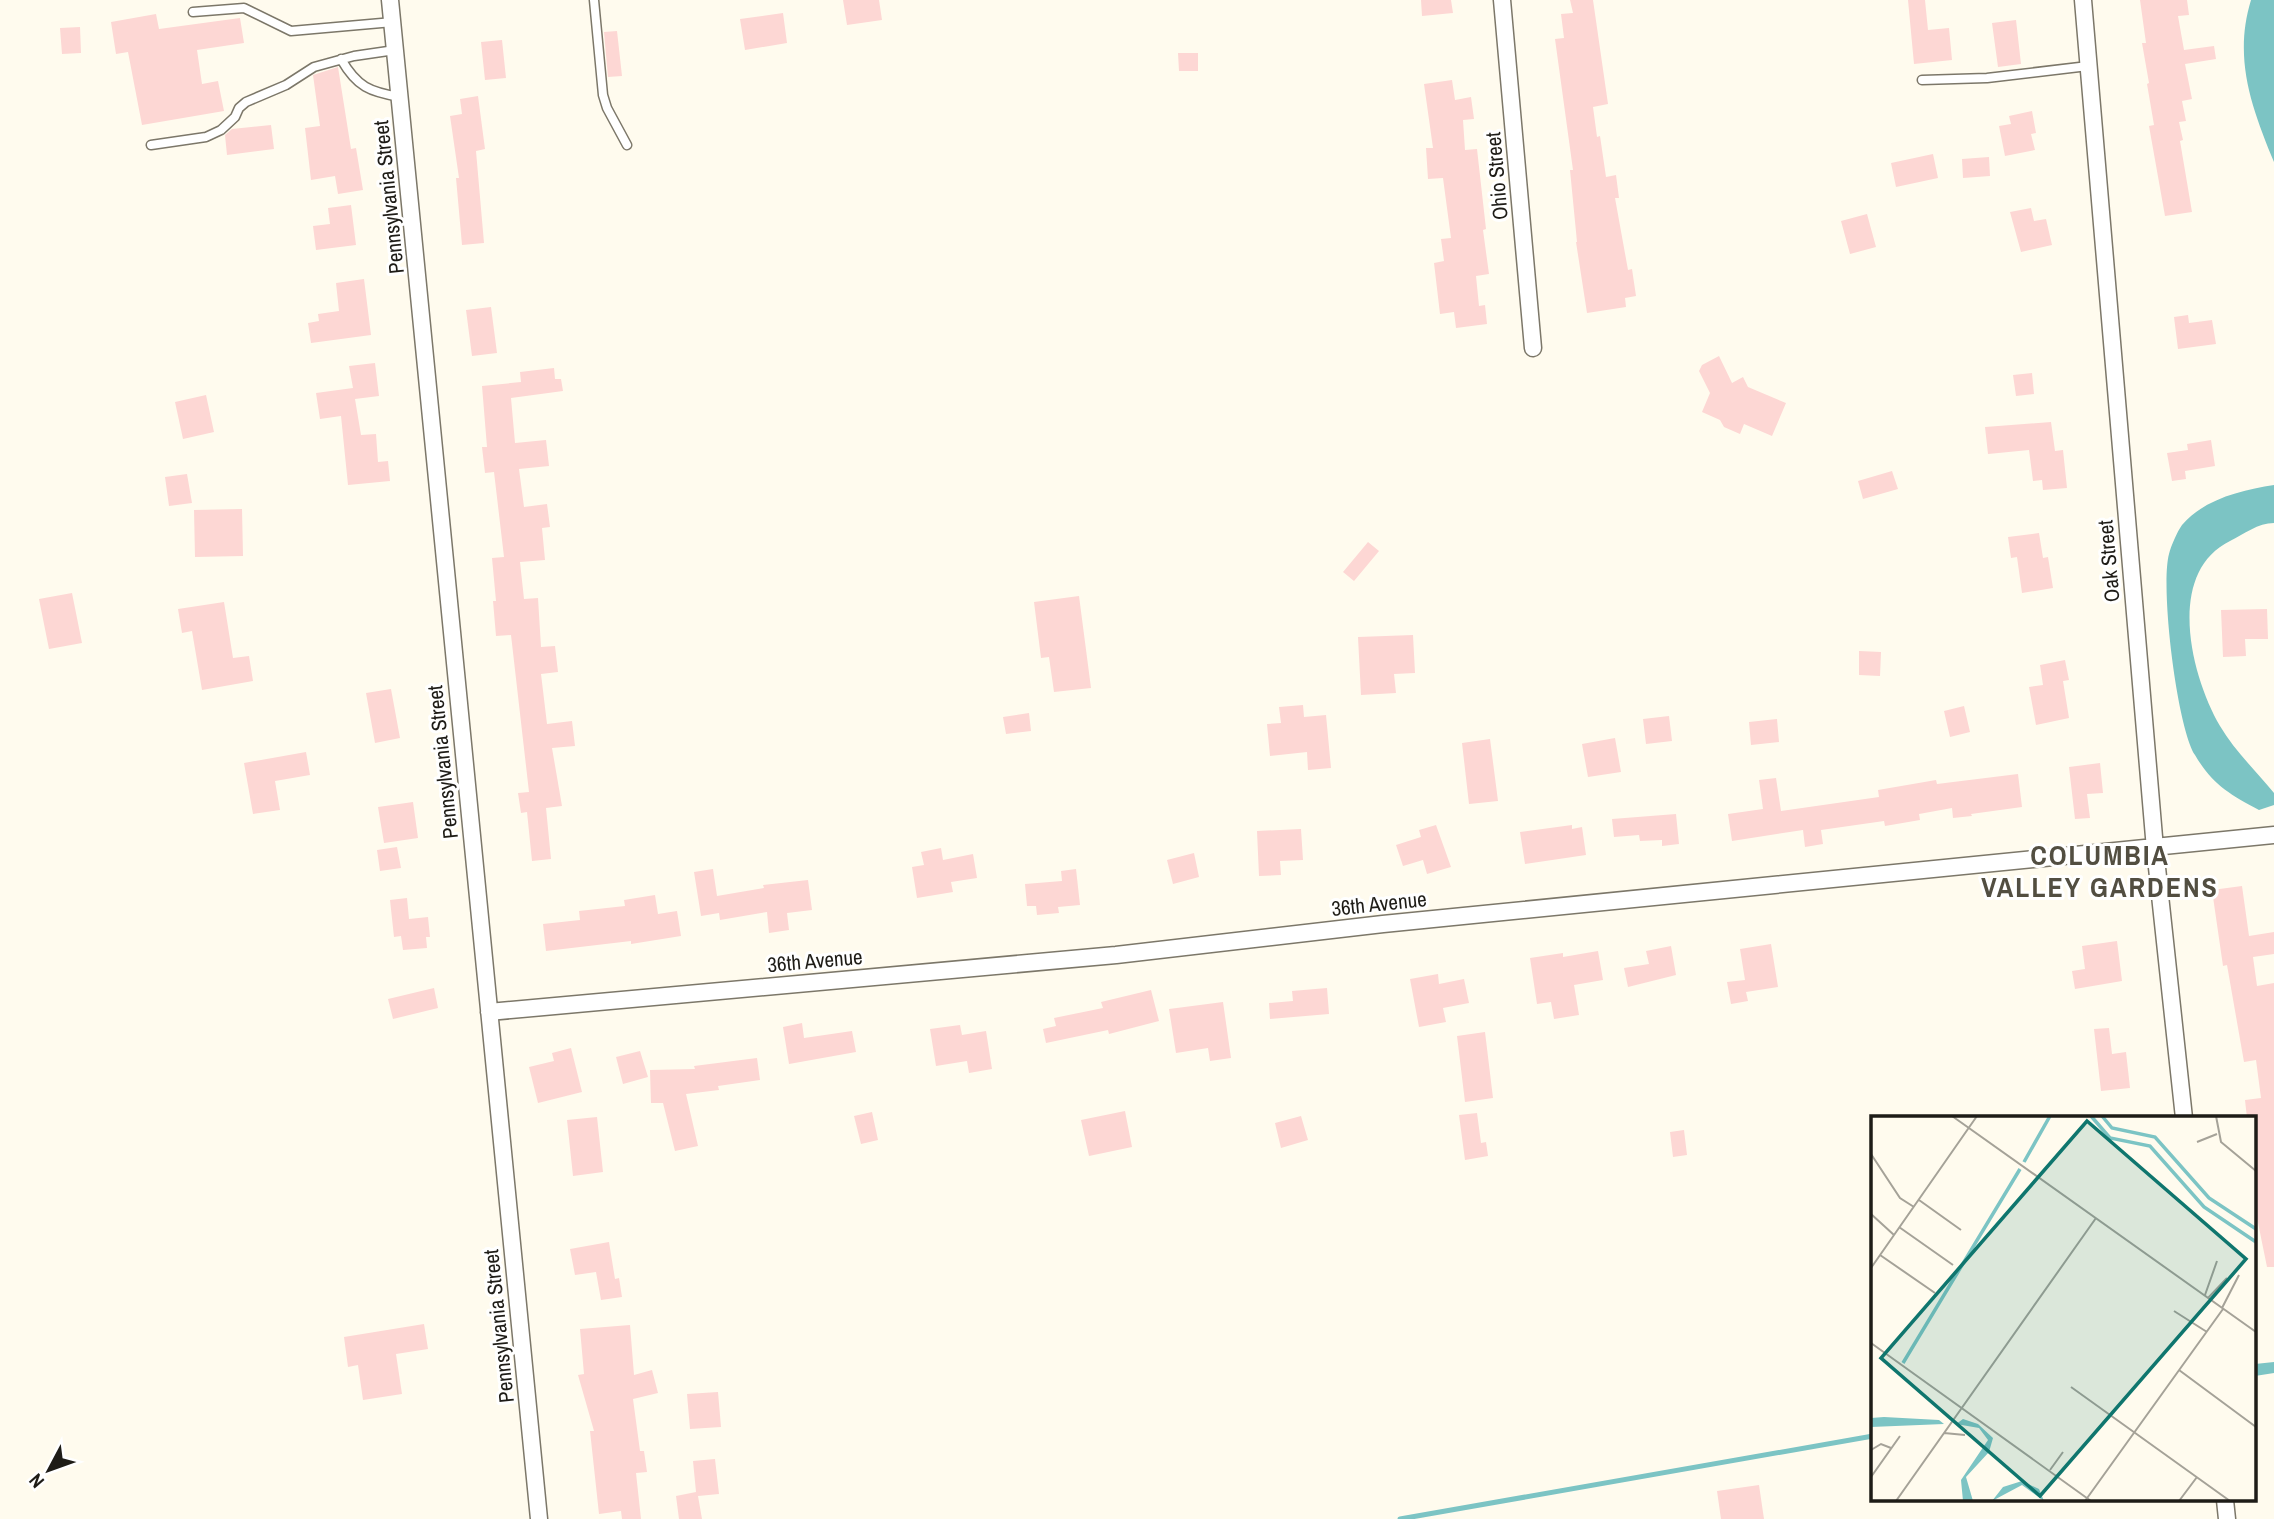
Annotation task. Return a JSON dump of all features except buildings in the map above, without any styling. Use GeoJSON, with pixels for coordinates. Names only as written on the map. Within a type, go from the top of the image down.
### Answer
{"type":"FeatureCollection","features":[{"type":"Feature","properties":{"kind":"street","name":"Pennsylvania Street"},"geometry":{"type":"LineString","coordinates":[[390,0],[540,1519]]}},
{"type":"Feature","properties":{"kind":"street","name":"Ohio Street"},"geometry":{"type":"LineString","coordinates":[[1502,0],[1533,348]]}},
{"type":"Feature","properties":{"kind":"street","name":"Oak Street"},"geometry":{"type":"LineString","coordinates":[[2083,0],[2155,849],[2184,1116]]}},
{"type":"Feature","properties":{"kind":"street","name":"36th Avenue"},"geometry":{"type":"LineString","coordinates":[[489,1012],[1102,956],[1383,924],[2155,849],[2274,835]]}},
{"type":"Feature","properties":{"kind":"lane"},"geometry":{"type":"LineString","coordinates":[[594,0],[603,95],[627,145]]}},
{"type":"Feature","properties":{"kind":"lane"},"geometry":{"type":"LineString","coordinates":[[193,12],[244,8],[291,31],[393,22]]}},
{"type":"Feature","properties":{"kind":"lane"},"geometry":{"type":"LineString","coordinates":[[151,145],[206,137],[228,125],[246,102],[286,85],[314,68],[341,59],[395,50]]}},
{"type":"Feature","properties":{"kind":"lane"},"geometry":{"type":"LineString","coordinates":[[341,59],[356,81],[367,89],[400,97]]}},
{"type":"Feature","properties":{"kind":"lane"},"geometry":{"type":"LineString","coordinates":[[1922,80],[1987,78],[2088,66]]}},
{"type":"Feature","properties":{"kind":"water"},"geometry":{"type":"Polygon","coordinates":[[[2251,0],[2274,0],[2274,162],[2252,103],[2245,63],[2246,22],[2251,0]]]}},
{"type":"Feature","properties":{"kind":"water"},"geometry":{"type":"Polygon","coordinates":[[[2274,485],[2274,523],[2251,529],[2210,556],[2197,576],[2191,600],[2193,654],[2209,705],[2232,744],[2274,793],[2274,805],[2259,810],[2215,781],[2201,765],[2188,740],[2172,656],[2167,571],[2174,539],[2191,516],[2224,497],[2274,485]]]}},
{"type":"Feature","properties":{"kind":"water"},"geometry":{"type":"Polygon","coordinates":[[[2274,1362],[2274,1373],[2256,1376],[2256,1364],[2274,1362]]]}},
{"type":"Feature","properties":{"kind":"waterway"},"geometry":{"type":"LineString","coordinates":[[1400,1519],[1871,1436]]}},
{"type":"Feature","properties":{"kind":"district","name":"COLUMBIA VALLEY GARDENS"},"geometry":{"type":"Point","coordinates":[2100,871]}}]}
